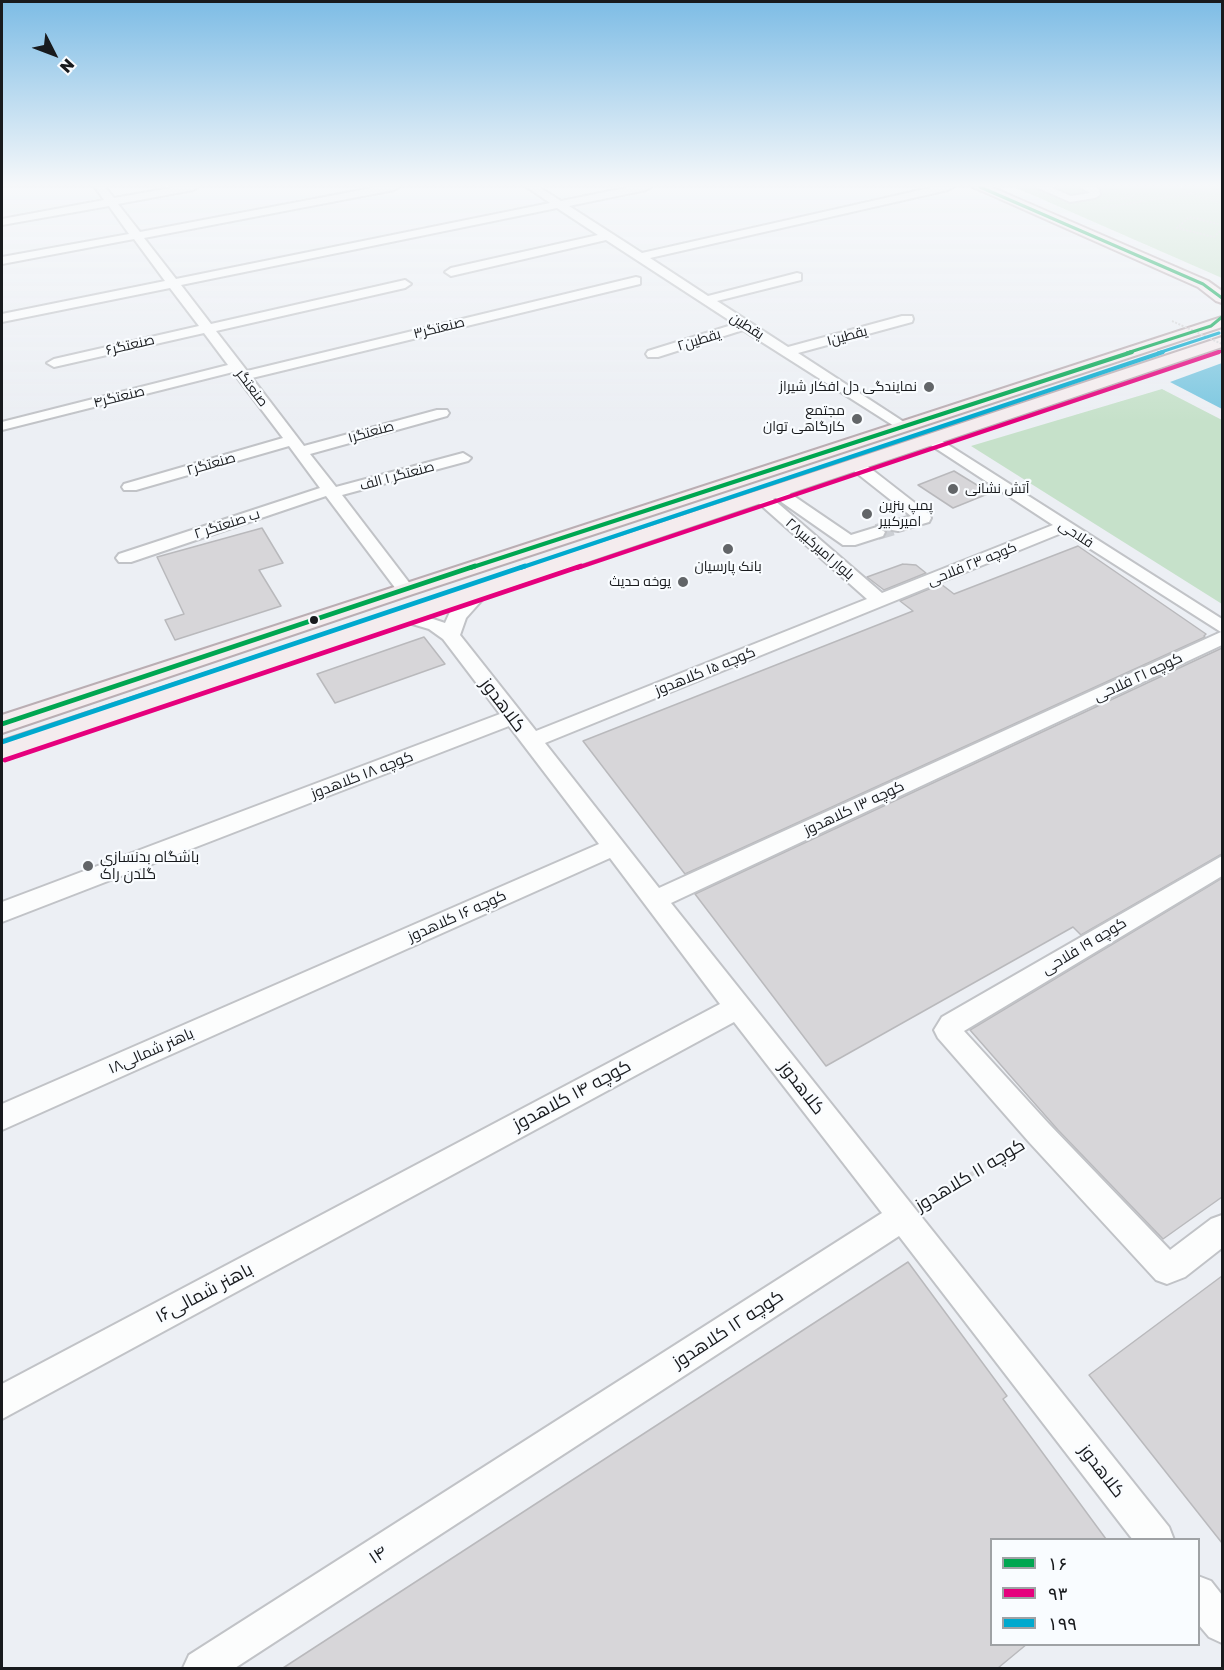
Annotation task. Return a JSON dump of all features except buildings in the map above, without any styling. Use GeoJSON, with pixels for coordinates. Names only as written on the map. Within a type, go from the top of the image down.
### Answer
{"type":"FeatureCollection","features":[{"type":"Feature","properties":{"kind":"main road"},"geometry":{"type":"LineString","coordinates":[[1172,265],[1217,283]]}},
{"type":"Feature","properties":{"kind":"main road"},"geometry":{"type":"LineString","coordinates":[[1177,265],[1217,283],[1222,298]]}},
{"type":"Feature","properties":{"kind":"main road"},"geometry":{"type":"LineString","coordinates":[[2,724],[405,589],[902,427],[1221,330]]}},
{"type":"Feature","properties":{"kind":"main road"},"geometry":{"type":"LineString","coordinates":[[2,751],[931,439],[1221,330]]}},
{"type":"Feature","properties":{"kind":"main road"},"geometry":{"type":"LineString","coordinates":[[159,671],[168,695]]}},
{"type":"Feature","properties":{"kind":"street","name":"صنعتگر"},"geometry":{"type":"LineString","coordinates":[[159,265],[405,589]]}},
{"type":"Feature","properties":{"kind":"street"},"geometry":{"type":"LineString","coordinates":[[2,318],[264,265]]}},
{"type":"Feature","properties":{"kind":"street"},"geometry":{"type":"LineString","coordinates":[[451,272],[482,265]]}},
{"type":"Feature","properties":{"kind":"street","name":"یقطین"},"geometry":{"type":"LineString","coordinates":[[651,265],[902,427]]}},
{"type":"Feature","properties":{"kind":"street"},"geometry":{"type":"LineString","coordinates":[[706,300],[797,277]]}},
{"type":"Feature","properties":{"kind":"street","name":"صنعتگر۳"},"geometry":{"type":"LineString","coordinates":[[239,371],[636,281]]}},
{"type":"Feature","properties":{"kind":"street","name":"صنعتگر۶"},"geometry":{"type":"LineString","coordinates":[[54,363],[405,284]]}},
{"type":"Feature","properties":{"kind":"street","name":"یقطین۱"},"geometry":{"type":"LineString","coordinates":[[787,352],[907,319]]}},
{"type":"Feature","properties":{"kind":"street","name":"یقطین۲"},"geometry":{"type":"LineString","coordinates":[[652,354],[745,326]]}},
{"type":"Feature","properties":{"kind":"street","name":"صنعتگر۴"},"geometry":{"type":"LineString","coordinates":[[2,426],[239,371]]}},
{"type":"Feature","properties":{"kind":"street","name":"صنعتگر۱"},"geometry":{"type":"LineString","coordinates":[[296,446],[442,413]]}},
{"type":"Feature","properties":{"kind":"street","name":"فلاحی"},"geometry":{"type":"LineString","coordinates":[[931,439],[1222,627]]}},
{"type":"Feature","properties":{"kind":"street","name":"صنعتگر۲"},"geometry":{"type":"LineString","coordinates":[[130,487],[296,446]]}},
{"type":"Feature","properties":{"kind":"street","name":"صنعتگر ۱ الف"},"geometry":{"type":"LineString","coordinates":[[331,492],[463,458]]}},
{"type":"Feature","properties":{"kind":"street"},"geometry":{"type":"LineString","coordinates":[[855,464],[923,518],[898,526]]}},
{"type":"Feature","properties":{"kind":"street","name":"۲ ب صنعتگر"},"geometry":{"type":"LineString","coordinates":[[125,558],[331,492]]}},
{"type":"Feature","properties":{"kind":"street"},"geometry":{"type":"LineString","coordinates":[[768,494],[849,541],[877,532]]}},
{"type":"Feature","properties":{"kind":"street","name":"۲۸بلوار امیرکبیر"},"geometry":{"type":"LineString","coordinates":[[768,494],[880,601]]}},
{"type":"Feature","properties":{"kind":"street","name":"کوچه ۲۳ فلاحی"},"geometry":{"type":"LineString","coordinates":[[880,601],[1065,526]]}},
{"type":"Feature","properties":{"kind":"street"},"geometry":{"type":"LineString","coordinates":[[450,635],[457,616],[481,591]]}},
{"type":"Feature","properties":{"kind":"street","name":"کوچه ۱۵ کلاهدوز"},"geometry":{"type":"LineString","coordinates":[[531,741],[880,601]]}},
{"type":"Feature","properties":{"kind":"street","name":"کلاهدوز"},"geometry":{"type":"LineString","coordinates":[[406,616],[436,625],[450,635],[902,1217],[1155,1538]]}},
{"type":"Feature","properties":{"kind":"street","name":"کوچه ۲۱ فلاحی"},"geometry":{"type":"LineString","coordinates":[[1053,716],[1222,638]]}},
{"type":"Feature","properties":{"kind":"street","name":"کوچه ۱۳ کلاهدوز"},"geometry":{"type":"LineString","coordinates":[[655,900],[1053,716]]}},
{"type":"Feature","properties":{"kind":"street","name":"کوچه ۱۸ کلاهدوز"},"geometry":{"type":"LineString","coordinates":[[2,912],[513,717]]}},
{"type":"Feature","properties":{"kind":"street","name":"کوچه ۱۶ کلاهدوز"},"geometry":{"type":"LineString","coordinates":[[301,985],[614,847]]}},
{"type":"Feature","properties":{"kind":"street","name":"کوچه ۱۹ فلاحی"},"geometry":{"type":"LineString","coordinates":[[1039,1133],[947,1030],[951,1025],[1222,865]]}},
{"type":"Feature","properties":{"kind":"street","name":"باهنر شمالی۱۸"},"geometry":{"type":"LineString","coordinates":[[2,1117],[301,985]]}},
{"type":"Feature","properties":{"kind":"street","name":"کوچه ۱۴ کلاهدوز"},"geometry":{"type":"LineString","coordinates":[[406,1184],[738,1006]]}},
{"type":"Feature","properties":{"kind":"street"},"geometry":{"type":"LineString","coordinates":[[1039,1133],[1167,1269],[1222,1230]]}},
{"type":"Feature","properties":{"kind":"street","name":"باهنر شمالی۱۶"},"geometry":{"type":"LineString","coordinates":[[2,1402],[406,1184]]}},
{"type":"Feature","properties":{"kind":"street","name":"کوچه ۱۲ کلاهدوز"},"geometry":{"type":"LineString","coordinates":[[554,1441],[902,1217]]}},
{"type":"Feature","properties":{"kind":"street","name":"۱۴"},"geometry":{"type":"LineString","coordinates":[[202,1668],[554,1441]]}},
{"type":"Feature","properties":{"kind":"street"},"geometry":{"type":"LineString","coordinates":[[1200,1596],[1222,1624]]}},
{"type":"Feature","properties":{"kind":"path"},"geometry":{"type":"LineString","coordinates":[[1172,321],[1221,330]]}},
{"type":"Feature","properties":{"kind":"path","name":"کوچه ۱۱ کلاهدوز"},"geometry":{"type":"LineString","coordinates":[[902,1217],[1039,1133]]}},
{"type":"Feature","properties":{"kind":"green space"},"geometry":{"type":"Polygon","coordinates":[[[1192,265],[1222,265],[1222,278],[1192,265]]]}},
{"type":"Feature","properties":{"kind":"green space"},"geometry":{"type":"Polygon","coordinates":[[[1162,389],[1222,420],[1222,604],[971,446],[1162,389]]]}},
{"type":"Feature","properties":{"kind":"water"},"geometry":{"type":"Polygon","coordinates":[[[1222,363],[1222,409],[1170,382],[1222,363]]]}},
{"type":"Feature","properties":{"kind":"tunnel"},"geometry":{"type":"LineString","coordinates":[[877,532],[898,526]]}},
{"type":"Feature","properties":{"kind":"transit line","name":"۱۶"},"geometry":{"type":"LineString","coordinates":[[1159,265],[1203,284],[1222,298]]}},
{"type":"Feature","properties":{"kind":"transit line","name":"۱۶"},"geometry":{"type":"LineString","coordinates":[[2,724],[405,589],[1211,326],[1222,317]]}},
{"type":"Feature","properties":{"kind":"transit line","name":"۱۹۹"},"geometry":{"type":"LineString","coordinates":[[2,742],[1219,333]]}},
{"type":"Feature","properties":{"kind":"transit line","name":"۹۳"},"geometry":{"type":"LineString","coordinates":[[5,760],[1222,351]]}},
{"type":"Feature","properties":{"kind":"place","name":"نمایندگی دل افکار شیراز"},"geometry":{"type":"Point","coordinates":[929,387]}},
{"type":"Feature","properties":{"kind":"place","name":"مجتمع کارگاهی توان"},"geometry":{"type":"Point","coordinates":[857,419]}},
{"type":"Feature","properties":{"kind":"place","name":"آتش نشانی"},"geometry":{"type":"Point","coordinates":[953,489]}},
{"type":"Feature","properties":{"kind":"place","name":"پمپ بنزین امیرکبیر"},"geometry":{"type":"Point","coordinates":[867,514]}},
{"type":"Feature","properties":{"kind":"place","name":"بانک پارسیان"},"geometry":{"type":"Point","coordinates":[728,549]}},
{"type":"Feature","properties":{"kind":"place","name":"یوخه حدیث"},"geometry":{"type":"Point","coordinates":[683,582]}},
{"type":"Feature","properties":{"kind":"place","name":"باشگاه بدنسازی گلدن راک"},"geometry":{"type":"Point","coordinates":[88,866]}}]}
